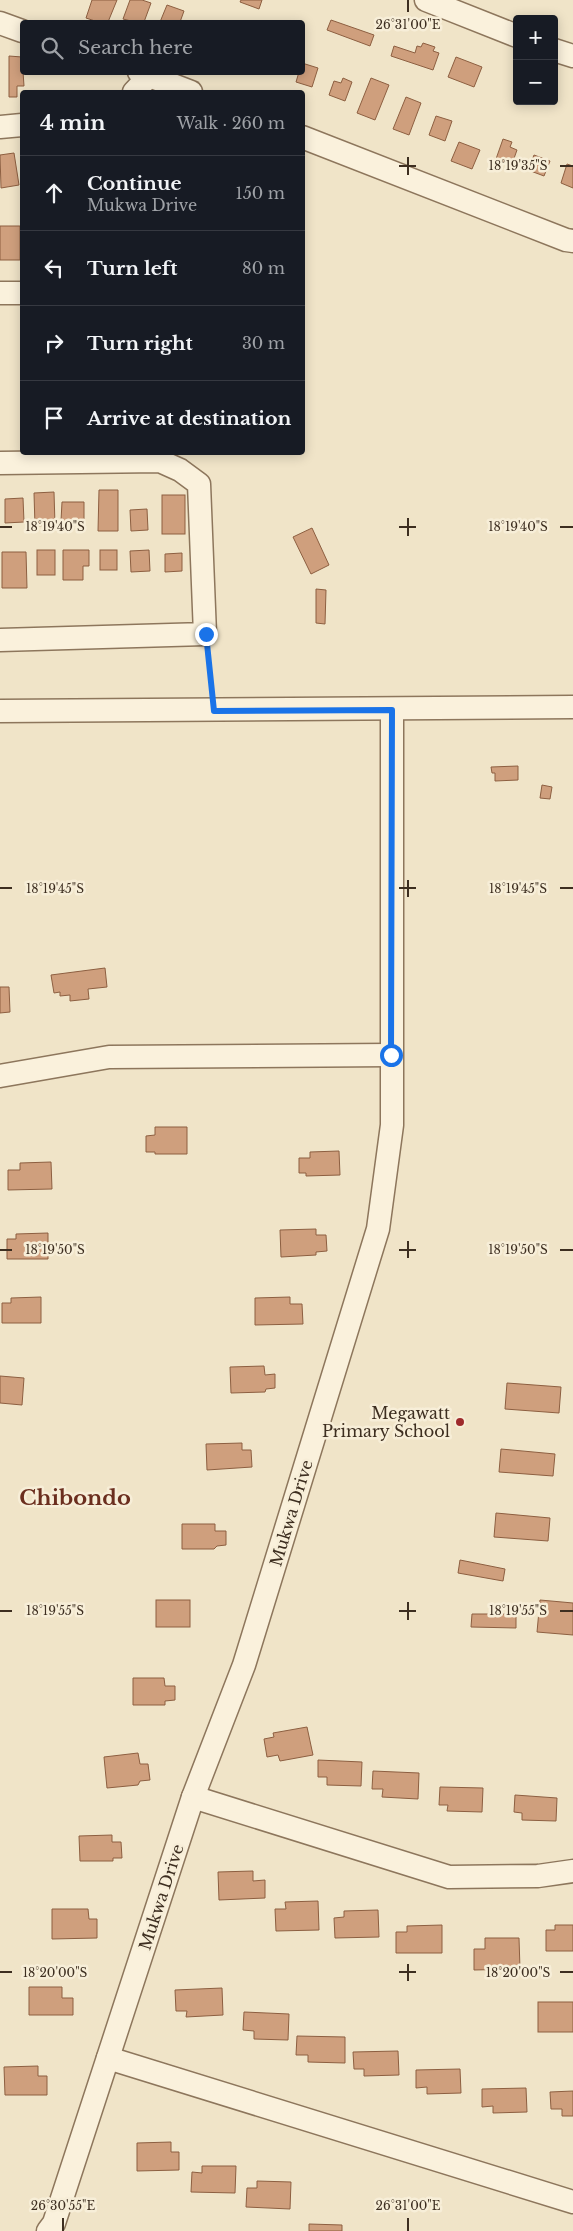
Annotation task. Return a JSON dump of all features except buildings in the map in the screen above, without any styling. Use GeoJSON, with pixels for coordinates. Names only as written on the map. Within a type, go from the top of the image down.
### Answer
{"type":"FeatureCollection","features":[{"type":"Feature","properties":{"kind":"street"},"geometry":{"type":"LineString","coordinates":[[426,0],[513,34]]}},
{"type":"Feature","properties":{"kind":"street"},"geometry":{"type":"LineString","coordinates":[[0,23],[20,30]]}},
{"type":"Feature","properties":{"kind":"street"},"geometry":{"type":"LineString","coordinates":[[558,51],[573,56]]}},
{"type":"Feature","properties":{"kind":"street"},"geometry":{"type":"LineString","coordinates":[[135,90],[143,75]]}},
{"type":"Feature","properties":{"kind":"street"},"geometry":{"type":"LineString","coordinates":[[147,75],[185,90]]}},
{"type":"Feature","properties":{"kind":"street"},"geometry":{"type":"LineString","coordinates":[[0,127],[20,126]]}},
{"type":"Feature","properties":{"kind":"street"},"geometry":{"type":"LineString","coordinates":[[305,137],[566,240],[573,241]]}},
{"type":"Feature","properties":{"kind":"street"},"geometry":{"type":"LineString","coordinates":[[0,293],[20,293]]}},
{"type":"Feature","properties":{"kind":"street"},"geometry":{"type":"LineString","coordinates":[[0,463],[105,457],[160,461],[180,470],[198,484],[206,634],[0,640]]}},
{"type":"Feature","properties":{"kind":"street"},"geometry":{"type":"LineString","coordinates":[[0,711],[573,708]]}},
{"type":"Feature","properties":{"kind":"street","name":"Mukwa Drive"},"geometry":{"type":"LineString","coordinates":[[48,2231],[54,2223],[193,1797],[244,1665],[378,1229],[392,1125],[392,710]]}},
{"type":"Feature","properties":{"kind":"street"},"geometry":{"type":"LineString","coordinates":[[0,1076],[109,1057],[391,1055]]}},
{"type":"Feature","properties":{"kind":"street"},"geometry":{"type":"LineString","coordinates":[[193,1797],[449,1877],[538,1876],[573,1871]]}},
{"type":"Feature","properties":{"kind":"street"},"geometry":{"type":"LineString","coordinates":[[108,2058],[573,2202]]}},
{"type":"Feature","properties":{"kind":"path"},"geometry":{"type":"LineString","coordinates":[[206,634],[214,711]]}},
{"type":"Feature","properties":{"kind":"place","name":"Megawatt Primary School"},"geometry":{"type":"Point","coordinates":[460,1422]}},
{"type":"Feature","properties":{"kind":"district","name":"Chibondo"},"geometry":{"type":"Point","coordinates":[75,1498]}},
{"type":"Feature","properties":{"kind":"route"},"geometry":{"type":"LineString","coordinates":[[206,634],[214,711],[392,710],[391,1055]]}}]}
